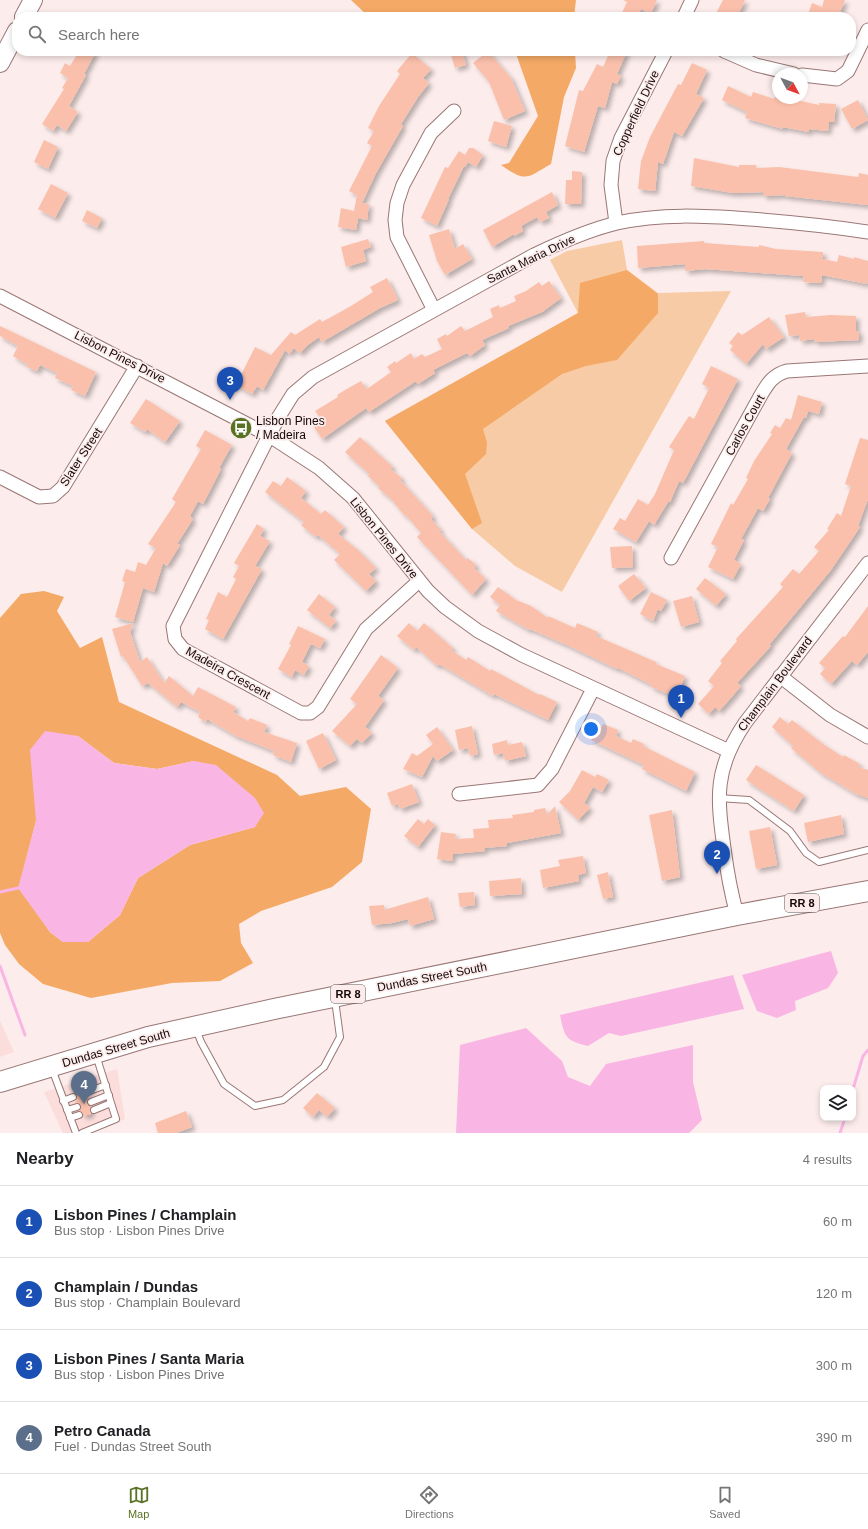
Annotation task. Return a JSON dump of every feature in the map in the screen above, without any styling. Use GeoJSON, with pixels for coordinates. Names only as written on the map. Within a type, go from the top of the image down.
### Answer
{"type":"FeatureCollection","features":[{"type":"Feature","properties":{"kind":"main road"},"geometry":{"type":"LineString","coordinates":[[27,12],[33,0]]}},
{"type":"Feature","properties":{"kind":"main road"},"geometry":{"type":"LineString","coordinates":[[0,63],[12,40]]}},
{"type":"Feature","properties":{"kind":"main road","name":"Dundas Street South"},"geometry":{"type":"LineString","coordinates":[[0,1082],[148,1038],[335,996],[737,915],[868,891]]}},
{"type":"Feature","properties":{"kind":"street"},"geometry":{"type":"LineString","coordinates":[[686,12],[692,0]]}},
{"type":"Feature","properties":{"kind":"street"},"geometry":{"type":"LineString","coordinates":[[856,55],[868,30]]}},
{"type":"Feature","properties":{"kind":"street","name":"Copperfield Drive"},"geometry":{"type":"LineString","coordinates":[[616,223],[611,185],[613,161],[621,138],[663,56]]}},
{"type":"Feature","properties":{"kind":"street"},"geometry":{"type":"LineString","coordinates":[[735,56],[756,65],[772,69]]}},
{"type":"Feature","properties":{"kind":"street"},"geometry":{"type":"LineString","coordinates":[[808,76],[837,79],[848,71],[855,56]]}},
{"type":"Feature","properties":{"kind":"street"},"geometry":{"type":"LineString","coordinates":[[434,310],[397,236],[395,220],[397,203],[403,185],[431,133],[454,111]]}},
{"type":"Feature","properties":{"kind":"street","name":"Santa Maria Drive"},"geometry":{"type":"LineString","coordinates":[[270,436],[278,418],[293,394],[313,377],[546,249],[564,241],[616,223],[655,217],[698,216],[800,223],[868,232]]}},
{"type":"Feature","properties":{"kind":"street","name":"Lisbon Pines Drive"},"geometry":{"type":"LineString","coordinates":[[0,296],[270,436],[319,468],[353,498],[380,530],[419,581],[445,606],[478,631],[508,648],[593,689],[729,751]]}},
{"type":"Feature","properties":{"kind":"street","name":"Slater Street"},"geometry":{"type":"LineString","coordinates":[[0,477],[39,497],[53,496],[63,487],[137,366]]}},
{"type":"Feature","properties":{"kind":"street","name":"Carlos Court"},"geometry":{"type":"LineString","coordinates":[[671,558],[761,395],[772,379],[778,374],[787,371],[868,366]]}},
{"type":"Feature","properties":{"kind":"street","name":"Madeira Crescent"},"geometry":{"type":"LineString","coordinates":[[270,436],[173,626],[175,639],[183,649],[301,713],[310,713],[318,707],[366,629],[419,581]]}},
{"type":"Feature","properties":{"kind":"street","name":"Champlain Boulevard"},"geometry":{"type":"LineString","coordinates":[[737,915],[730,892],[718,798],[721,775],[729,751],[745,723],[868,563]]}},
{"type":"Feature","properties":{"kind":"street"},"geometry":{"type":"LineString","coordinates":[[780,676],[830,715],[868,737]]}},
{"type":"Feature","properties":{"kind":"street"},"geometry":{"type":"LineString","coordinates":[[459,794],[538,785],[552,769],[593,689]]}},
{"type":"Feature","properties":{"kind":"lane"},"geometry":{"type":"LineString","coordinates":[[718,798],[750,800],[790,831],[806,853],[819,862],[868,850]]}},
{"type":"Feature","properties":{"kind":"lane"},"geometry":{"type":"LineString","coordinates":[[196,1028],[201,1042],[224,1084],[255,1106],[283,1100],[324,1067],[340,1037],[335,996]]}},
{"type":"Feature","properties":{"kind":"lane"},"geometry":{"type":"LineString","coordinates":[[82,1133],[116,1119],[96,1053]]}},
{"type":"Feature","properties":{"kind":"lane"},"geometry":{"type":"LineString","coordinates":[[51,1067],[76,1133]]}},
{"type":"Feature","properties":{"kind":"lane"},"geometry":{"type":"LineString","coordinates":[[87,1092],[106,1085]]}},
{"type":"Feature","properties":{"kind":"lane"},"geometry":{"type":"LineString","coordinates":[[91,1102],[109,1095]]}},
{"type":"Feature","properties":{"kind":"lane"},"geometry":{"type":"LineString","coordinates":[[63,1101],[73,1097]]}},
{"type":"Feature","properties":{"kind":"lane"},"geometry":{"type":"LineString","coordinates":[[94,1110],[111,1103]]}},
{"type":"Feature","properties":{"kind":"lane"},"geometry":{"type":"LineString","coordinates":[[67,1110],[77,1107]]}},
{"type":"Feature","properties":{"kind":"lane"},"geometry":{"type":"LineString","coordinates":[[70,1118],[79,1115]]}},
{"type":"Feature","properties":{"kind":"shaded area"},"geometry":{"type":"Polygon","coordinates":[[[351,0],[576,0],[575,12],[364,12],[351,0]]]}},
{"type":"Feature","properties":{"kind":"shaded area"},"geometry":{"type":"Polygon","coordinates":[[[517,56],[575,56],[576,68],[564,97],[551,164],[536,173],[522,176],[501,165],[509,163],[538,116],[517,56]]]}},
{"type":"Feature","properties":{"kind":"shaded area"},"geometry":{"type":"Polygon","coordinates":[[[622,240],[627,270],[658,293],[731,291],[562,592],[515,566],[472,529],[385,421],[578,313],[550,260],[567,251],[622,240]]]}},
{"type":"Feature","properties":{"kind":"shaded area"},"geometry":{"type":"Polygon","coordinates":[[[627,270],[658,294],[658,313],[617,360],[586,366],[562,374],[483,429],[487,443],[486,454],[465,474],[482,523],[472,529],[385,421],[578,313],[580,283],[627,270]]]}},
{"type":"Feature","properties":{"kind":"shaded area"},"geometry":{"type":"Polygon","coordinates":[[[44,591],[64,597],[57,611],[80,648],[102,637],[119,702],[277,775],[300,796],[346,787],[371,809],[362,862],[332,887],[261,911],[239,924],[241,943],[253,963],[220,981],[172,983],[91,998],[43,984],[19,964],[5,945],[0,933],[0,618],[21,594],[44,591]],[[78,736],[36,821],[19,888],[50,932],[63,942],[88,942],[120,915],[138,878],[190,845],[255,827],[194,761],[157,769],[114,763],[78,736]]]}},
{"type":"Feature","properties":{"kind":"shaded area"},"geometry":{"type":"Polygon","coordinates":[[[45,731],[78,736],[114,763],[157,769],[194,761],[216,765],[255,798],[264,813],[255,827],[190,845],[138,878],[120,915],[88,942],[63,942],[50,932],[18,888],[36,821],[30,750],[45,731]]]}},
{"type":"Feature","properties":{"kind":"shaded area"},"geometry":{"type":"Polygon","coordinates":[[[831,951],[838,973],[828,988],[795,1001],[796,1010],[777,1018],[757,1011],[742,975],[831,951]]]}},
{"type":"Feature","properties":{"kind":"shaded area"},"geometry":{"type":"Polygon","coordinates":[[[733,975],[744,1009],[621,1036],[609,1033],[588,1046],[570,1040],[563,1029],[560,1015],[733,975]]]}},
{"type":"Feature","properties":{"kind":"shaded area"},"geometry":{"type":"Polygon","coordinates":[[[0,1021],[14,1052],[0,1057],[0,1021]]]}},
{"type":"Feature","properties":{"kind":"shaded area"},"geometry":{"type":"Polygon","coordinates":[[[526,1028],[562,1061],[568,1077],[590,1086],[606,1064],[693,1045],[693,1082],[702,1120],[689,1133],[456,1133],[460,1045],[526,1028]]]}},
{"type":"Feature","properties":{"kind":"shaded area"},"geometry":{"type":"Polygon","coordinates":[[[117,1069],[125,1119],[92,1133],[63,1133],[44,1092],[117,1069]]]}},
{"type":"Feature","properties":{"kind":"building"},"geometry":{"type":"Polygon","coordinates":[[[623,0],[657,0],[651,12],[641,9],[640,12],[622,12],[627,2],[623,0]]]}},
{"type":"Feature","properties":{"kind":"building"},"geometry":{"type":"Polygon","coordinates":[[[723,0],[745,0],[739,12],[717,12],[723,0]]]}},
{"type":"Feature","properties":{"kind":"building"},"geometry":{"type":"Polygon","coordinates":[[[824,0],[845,0],[840,12],[809,12],[812,3],[822,7],[824,0]]]}},
{"type":"Feature","properties":{"kind":"building"},"geometry":{"type":"Polygon","coordinates":[[[76,56],[93,56],[84,74],[86,75],[69,106],[78,112],[66,131],[57,125],[53,131],[42,124],[64,89],[62,88],[68,78],[60,73],[65,63],[70,66],[76,56]]]}},
{"type":"Feature","properties":{"kind":"building"},"geometry":{"type":"Polygon","coordinates":[[[410,56],[416,56],[431,69],[423,78],[429,83],[401,124],[403,126],[376,173],[362,203],[369,204],[367,220],[358,218],[356,230],[338,227],[341,208],[354,211],[357,195],[349,191],[372,146],[367,143],[374,131],[368,128],[379,106],[400,74],[397,71],[410,56]]]}},
{"type":"Feature","properties":{"kind":"building"},"geometry":{"type":"Polygon","coordinates":[[[451,56],[463,56],[466,65],[455,68],[451,56]]]}},
{"type":"Feature","properties":{"kind":"building"},"geometry":{"type":"Polygon","coordinates":[[[482,56],[492,56],[511,78],[525,111],[504,120],[489,82],[473,63],[482,56]]]}},
{"type":"Feature","properties":{"kind":"building"},"geometry":{"type":"Polygon","coordinates":[[[608,56],[625,56],[617,74],[621,76],[617,84],[612,82],[605,108],[598,106],[584,152],[565,146],[579,90],[583,91],[597,64],[603,67],[608,56]]]}},
{"type":"Feature","properties":{"kind":"building"},"geometry":{"type":"Polygon","coordinates":[[[692,63],[707,70],[696,94],[704,98],[682,136],[674,132],[663,164],[658,162],[655,191],[638,189],[641,161],[650,137],[678,84],[681,85],[692,63]]]}},
{"type":"Feature","properties":{"kind":"building"},"geometry":{"type":"Polygon","coordinates":[[[728,86],[751,97],[753,92],[772,98],[772,104],[808,104],[808,103],[819,105],[819,103],[836,104],[834,122],[829,122],[828,131],[809,129],[809,132],[783,127],[783,129],[745,118],[747,112],[722,100],[728,86]]]}},
{"type":"Feature","properties":{"kind":"building"},"geometry":{"type":"Polygon","coordinates":[[[858,100],[868,120],[852,129],[841,109],[858,100]]]}},
{"type":"Feature","properties":{"kind":"building"},"geometry":{"type":"Polygon","coordinates":[[[494,121],[512,126],[506,147],[488,141],[494,121]]]}},
{"type":"Feature","properties":{"kind":"building"},"geometry":{"type":"Polygon","coordinates":[[[44,140],[58,147],[48,169],[34,162],[44,140]]]}},
{"type":"Feature","properties":{"kind":"building"},"geometry":{"type":"Polygon","coordinates":[[[469,148],[473,148],[483,155],[476,167],[468,162],[465,167],[464,166],[437,226],[421,218],[445,167],[448,168],[459,151],[465,155],[469,148]]]}},
{"type":"Feature","properties":{"kind":"building"},"geometry":{"type":"Polygon","coordinates":[[[694,158],[739,167],[739,165],[756,165],[756,168],[779,167],[858,177],[859,173],[868,175],[868,205],[785,195],[763,196],[763,192],[733,193],[691,186],[694,158]]]}},
{"type":"Feature","properties":{"kind":"building"},"geometry":{"type":"Polygon","coordinates":[[[572,171],[582,172],[581,204],[565,204],[566,180],[572,180],[572,171]]]}},
{"type":"Feature","properties":{"kind":"building"},"geometry":{"type":"Polygon","coordinates":[[[51,184],[68,193],[55,218],[38,209],[51,184]]]}},
{"type":"Feature","properties":{"kind":"building"},"geometry":{"type":"Polygon","coordinates":[[[552,192],[558,205],[546,212],[549,218],[540,222],[537,217],[521,226],[523,231],[514,236],[514,234],[492,247],[483,230],[552,192]]]}},
{"type":"Feature","properties":{"kind":"building"},"geometry":{"type":"Polygon","coordinates":[[[87,210],[102,218],[97,228],[82,221],[87,210]]]}},
{"type":"Feature","properties":{"kind":"building"},"geometry":{"type":"Polygon","coordinates":[[[449,229],[455,249],[463,244],[472,259],[445,275],[437,261],[429,235],[449,229]]]}},
{"type":"Feature","properties":{"kind":"building"},"geometry":{"type":"Polygon","coordinates":[[[368,239],[371,247],[363,250],[366,261],[346,267],[341,247],[368,239]]]}},
{"type":"Feature","properties":{"kind":"building"},"geometry":{"type":"Polygon","coordinates":[[[704,241],[704,243],[759,247],[759,245],[776,249],[823,252],[823,259],[837,262],[839,255],[854,259],[854,257],[868,261],[867,284],[822,275],[821,283],[803,282],[804,276],[705,269],[685,271],[685,264],[638,268],[637,246],[704,241]]]}},
{"type":"Feature","properties":{"kind":"building"},"geometry":{"type":"Polygon","coordinates":[[[387,278],[398,300],[380,308],[322,342],[319,337],[300,353],[294,348],[289,354],[285,350],[263,390],[257,386],[252,394],[236,385],[255,347],[271,355],[291,332],[295,335],[320,319],[322,322],[351,306],[373,292],[370,287],[387,278]]]}},
{"type":"Feature","properties":{"kind":"building"},"geometry":{"type":"Polygon","coordinates":[[[549,281],[561,298],[542,312],[508,326],[509,328],[482,340],[485,345],[470,356],[467,353],[433,370],[435,373],[418,384],[416,381],[369,412],[366,408],[322,439],[312,424],[320,418],[315,411],[338,397],[337,395],[345,390],[361,381],[367,389],[391,372],[387,367],[411,353],[414,359],[422,354],[425,357],[442,349],[437,339],[446,334],[447,336],[461,326],[465,331],[493,317],[490,309],[499,305],[500,308],[516,301],[514,296],[526,291],[539,282],[542,286],[549,281]]]}},
{"type":"Feature","properties":{"kind":"building"},"geometry":{"type":"Polygon","coordinates":[[[805,312],[806,317],[831,315],[856,316],[856,331],[859,331],[859,340],[815,342],[814,339],[800,341],[799,335],[789,336],[785,315],[805,312]]]}},
{"type":"Feature","properties":{"kind":"building"},"geometry":{"type":"Polygon","coordinates":[[[769,317],[784,337],[766,349],[763,344],[746,364],[730,350],[733,346],[729,343],[738,332],[742,335],[769,317]]]}},
{"type":"Feature","properties":{"kind":"building"},"geometry":{"type":"Polygon","coordinates":[[[0,326],[96,372],[85,396],[71,390],[73,386],[55,378],[57,373],[40,365],[37,371],[27,367],[28,365],[13,356],[18,346],[0,336],[0,326]]]}},
{"type":"Feature","properties":{"kind":"building"},"geometry":{"type":"Polygon","coordinates":[[[711,366],[738,379],[683,483],[679,481],[670,502],[668,502],[654,525],[649,521],[636,542],[613,529],[620,518],[625,521],[638,499],[648,505],[655,494],[674,450],[669,447],[689,416],[694,419],[709,388],[702,384],[711,366]]]}},
{"type":"Feature","properties":{"kind":"building"},"geometry":{"type":"Polygon","coordinates":[[[798,395],[822,402],[819,414],[808,411],[806,418],[804,417],[786,449],[792,453],[768,498],[770,499],[763,511],[758,508],[741,539],[744,540],[734,560],[741,564],[733,579],[708,567],[718,547],[711,544],[731,503],[733,505],[748,479],[746,478],[754,461],[772,434],[770,433],[775,425],[780,428],[786,418],[791,420],[798,395]]]}},
{"type":"Feature","properties":{"kind":"building"},"geometry":{"type":"Polygon","coordinates":[[[146,399],[180,421],[165,442],[147,429],[145,432],[130,423],[146,399]]]}},
{"type":"Feature","properties":{"kind":"building"},"geometry":{"type":"Polygon","coordinates":[[[205,430],[232,445],[219,468],[221,469],[203,504],[198,501],[190,516],[193,519],[177,544],[180,545],[167,566],[163,563],[154,592],[143,588],[133,622],[115,617],[125,582],[122,581],[126,569],[135,572],[138,562],[146,565],[156,548],[148,544],[176,502],[172,499],[201,449],[196,446],[205,430]]]}},
{"type":"Feature","properties":{"kind":"building"},"geometry":{"type":"Polygon","coordinates":[[[360,437],[393,467],[390,469],[402,478],[400,480],[433,516],[431,519],[441,530],[439,531],[466,560],[468,558],[476,565],[474,568],[486,579],[472,595],[417,537],[421,533],[406,515],[405,516],[391,499],[378,488],[380,487],[368,476],[369,474],[345,452],[360,437]]]}},
{"type":"Feature","properties":{"kind":"building"},"geometry":{"type":"Polygon","coordinates":[[[860,438],[868,440],[868,499],[858,526],[860,527],[831,570],[769,645],[771,646],[737,683],[741,686],[719,711],[715,707],[709,714],[698,704],[714,686],[708,681],[722,663],[720,661],[737,641],[736,639],[783,587],[780,584],[793,569],[799,574],[819,551],[814,547],[829,530],[827,529],[837,513],[841,516],[851,486],[845,484],[860,438]]]}},
{"type":"Feature","properties":{"kind":"building"},"geometry":{"type":"Polygon","coordinates":[[[287,477],[306,491],[301,498],[321,514],[325,510],[344,527],[338,534],[358,550],[376,568],[369,574],[376,581],[366,591],[334,560],[340,554],[318,535],[316,537],[301,525],[304,522],[265,492],[273,481],[281,486],[287,477]]]}},
{"type":"Feature","properties":{"kind":"building"},"geometry":{"type":"Polygon","coordinates":[[[257,524],[264,529],[260,536],[270,541],[255,566],[262,569],[223,639],[205,629],[209,620],[206,619],[218,592],[227,597],[236,579],[233,577],[239,566],[234,563],[257,524]]]}},
{"type":"Feature","properties":{"kind":"building"},"geometry":{"type":"Polygon","coordinates":[[[632,546],[633,567],[612,568],[610,547],[632,546]]]}},
{"type":"Feature","properties":{"kind":"building"},"geometry":{"type":"Polygon","coordinates":[[[634,574],[646,588],[629,601],[618,586],[634,574]]]}},
{"type":"Feature","properties":{"kind":"building"},"geometry":{"type":"Polygon","coordinates":[[[705,578],[726,594],[716,606],[696,589],[705,578]]]}},
{"type":"Feature","properties":{"kind":"building"},"geometry":{"type":"Polygon","coordinates":[[[498,587],[516,600],[531,606],[548,618],[548,616],[575,628],[577,623],[598,632],[596,636],[685,676],[676,697],[651,687],[652,685],[618,668],[617,669],[530,629],[529,630],[496,611],[500,605],[490,597],[498,587]]]}},
{"type":"Feature","properties":{"kind":"building"},"geometry":{"type":"Polygon","coordinates":[[[651,592],[667,600],[661,611],[658,609],[653,621],[640,614],[651,592]]]}},
{"type":"Feature","properties":{"kind":"building"},"geometry":{"type":"Polygon","coordinates":[[[319,594],[335,607],[329,615],[336,621],[330,628],[307,610],[319,594]]]}},
{"type":"Feature","properties":{"kind":"building"},"geometry":{"type":"Polygon","coordinates":[[[692,596],[699,622],[681,627],[673,601],[692,596]]]}},
{"type":"Feature","properties":{"kind":"building"},"geometry":{"type":"Polygon","coordinates":[[[868,606],[868,652],[857,665],[852,661],[831,684],[820,674],[825,668],[819,663],[843,636],[845,637],[868,606]]]}},
{"type":"Feature","properties":{"kind":"building"},"geometry":{"type":"Polygon","coordinates":[[[133,623],[130,632],[140,662],[147,657],[164,683],[169,676],[193,696],[198,687],[236,707],[233,712],[248,721],[250,718],[267,725],[264,732],[297,743],[291,762],[273,755],[274,751],[236,736],[207,719],[206,722],[198,717],[200,712],[181,702],[177,707],[148,683],[142,686],[123,656],[121,657],[112,629],[133,623]]]}},
{"type":"Feature","properties":{"kind":"building"},"geometry":{"type":"Polygon","coordinates":[[[409,623],[417,631],[424,623],[453,648],[451,650],[466,660],[468,657],[490,671],[491,669],[539,695],[540,694],[557,702],[548,720],[494,694],[493,696],[439,664],[437,666],[416,647],[414,650],[397,636],[409,623]]]}},
{"type":"Feature","properties":{"kind":"building"},"geometry":{"type":"Polygon","coordinates":[[[298,626],[325,639],[320,648],[311,644],[302,662],[309,666],[304,675],[295,670],[292,677],[278,669],[291,645],[289,644],[298,626]]]}},
{"type":"Feature","properties":{"kind":"building"},"geometry":{"type":"Polygon","coordinates":[[[381,655],[398,668],[378,696],[384,700],[365,727],[372,733],[362,743],[357,739],[350,746],[332,731],[357,704],[350,699],[381,655]]]}},
{"type":"Feature","properties":{"kind":"building"},"geometry":{"type":"Polygon","coordinates":[[[780,717],[788,724],[792,720],[823,744],[843,757],[844,755],[860,764],[858,767],[868,770],[868,798],[856,794],[821,773],[791,748],[793,746],[772,727],[780,717]]]}},
{"type":"Feature","properties":{"kind":"building"},"geometry":{"type":"Polygon","coordinates":[[[603,724],[618,730],[616,736],[631,743],[633,739],[644,744],[643,746],[695,772],[686,791],[642,769],[644,765],[591,740],[597,726],[601,728],[603,724]]]}},
{"type":"Feature","properties":{"kind":"building"},"geometry":{"type":"Polygon","coordinates":[[[472,726],[478,754],[470,756],[468,748],[459,750],[455,730],[472,726]]]}},
{"type":"Feature","properties":{"kind":"building"},"geometry":{"type":"Polygon","coordinates":[[[437,727],[453,750],[437,761],[433,756],[422,777],[403,769],[412,753],[417,756],[433,744],[426,735],[437,727]]]}},
{"type":"Feature","properties":{"kind":"building"},"geometry":{"type":"Polygon","coordinates":[[[323,733],[336,760],[319,769],[306,741],[323,733]]]}},
{"type":"Feature","properties":{"kind":"building"},"geometry":{"type":"Polygon","coordinates":[[[507,740],[508,745],[522,742],[526,756],[505,761],[503,753],[494,755],[492,744],[507,740]]]}},
{"type":"Feature","properties":{"kind":"building"},"geometry":{"type":"Polygon","coordinates":[[[756,765],[804,795],[794,811],[746,780],[756,765]]]}},
{"type":"Feature","properties":{"kind":"building"},"geometry":{"type":"Polygon","coordinates":[[[582,770],[595,777],[597,774],[609,780],[602,792],[593,787],[584,803],[590,808],[578,820],[559,802],[570,791],[582,770]]]}},
{"type":"Feature","properties":{"kind":"building"},"geometry":{"type":"Polygon","coordinates":[[[412,784],[419,802],[400,809],[398,804],[392,806],[387,793],[412,784]]]}},
{"type":"Feature","properties":{"kind":"building"},"geometry":{"type":"Polygon","coordinates":[[[555,806],[561,833],[507,843],[507,846],[484,848],[485,851],[453,854],[452,861],[437,859],[441,832],[456,834],[455,839],[474,838],[473,829],[489,828],[488,820],[513,818],[512,815],[534,812],[534,810],[545,808],[547,815],[555,806]]]}},
{"type":"Feature","properties":{"kind":"building"},"geometry":{"type":"Polygon","coordinates":[[[672,810],[680,877],[662,881],[649,815],[672,810]]]}},
{"type":"Feature","properties":{"kind":"building"},"geometry":{"type":"Polygon","coordinates":[[[841,815],[844,834],[808,842],[804,823],[841,815]]]}},
{"type":"Feature","properties":{"kind":"building"},"geometry":{"type":"Polygon","coordinates":[[[418,819],[424,824],[428,819],[435,825],[418,847],[404,836],[418,819]]]}},
{"type":"Feature","properties":{"kind":"building"},"geometry":{"type":"Polygon","coordinates":[[[770,827],[777,865],[756,869],[749,831],[770,827]]]}},
{"type":"Feature","properties":{"kind":"building"},"geometry":{"type":"Polygon","coordinates":[[[583,856],[586,873],[578,875],[579,881],[543,888],[540,870],[560,866],[558,860],[583,856]]]}},
{"type":"Feature","properties":{"kind":"building"},"geometry":{"type":"Polygon","coordinates":[[[608,872],[613,897],[603,899],[597,875],[608,872]]]}},
{"type":"Feature","properties":{"kind":"building"},"geometry":{"type":"Polygon","coordinates":[[[521,878],[522,894],[490,896],[489,881],[521,878]]]}},
{"type":"Feature","properties":{"kind":"building"},"geometry":{"type":"Polygon","coordinates":[[[474,892],[475,905],[460,907],[458,893],[474,892]]]}},
{"type":"Feature","properties":{"kind":"building"},"geometry":{"type":"Polygon","coordinates":[[[428,897],[434,919],[410,926],[408,919],[392,923],[372,925],[369,906],[384,905],[384,910],[428,897]]]}},
{"type":"Feature","properties":{"kind":"building"},"geometry":{"type":"Polygon","coordinates":[[[83,1089],[84,1095],[89,1098],[87,1104],[92,1106],[90,1110],[91,1114],[83,1116],[83,1113],[80,1111],[81,1105],[75,1103],[77,1097],[74,1093],[83,1089]]]}},
{"type":"Feature","properties":{"kind":"building"},"geometry":{"type":"Polygon","coordinates":[[[317,1093],[335,1108],[327,1117],[319,1110],[313,1117],[303,1108],[317,1093]]]}},
{"type":"Feature","properties":{"kind":"building"},"geometry":{"type":"Polygon","coordinates":[[[186,1111],[192,1127],[176,1133],[158,1133],[155,1123],[186,1111]]]}},
{"type":"Feature","properties":{"kind":"waterway"},"geometry":{"type":"LineString","coordinates":[[0,892],[18,888]]}},
{"type":"Feature","properties":{"kind":"waterway"},"geometry":{"type":"LineString","coordinates":[[0,966],[25,1035]]}},
{"type":"Feature","properties":{"kind":"waterway"},"geometry":{"type":"LineString","coordinates":[[854,1085],[863,1056],[868,1050]]}},
{"type":"Feature","properties":{"kind":"waterway"},"geometry":{"type":"LineString","coordinates":[[840,1133],[844,1121]]}},
{"type":"Feature","properties":{"kind":"place","name":"Lisbon Pines / Santa Maria"},"geometry":{"type":"Point","coordinates":[230,400]}},
{"type":"Feature","properties":{"kind":"place","name":"Lisbon Pines / Madeira"},"geometry":{"type":"Point","coordinates":[241,428]}},
{"type":"Feature","properties":{"kind":"place","name":"Lisbon Pines / Champlain"},"geometry":{"type":"Point","coordinates":[681,718]}},
{"type":"Feature","properties":{"kind":"place","name":"Champlain / Dundas"},"geometry":{"type":"Point","coordinates":[717,874]}},
{"type":"Feature","properties":{"kind":"place","name":"Petro Canada"},"geometry":{"type":"Point","coordinates":[84,1104]}}]}
